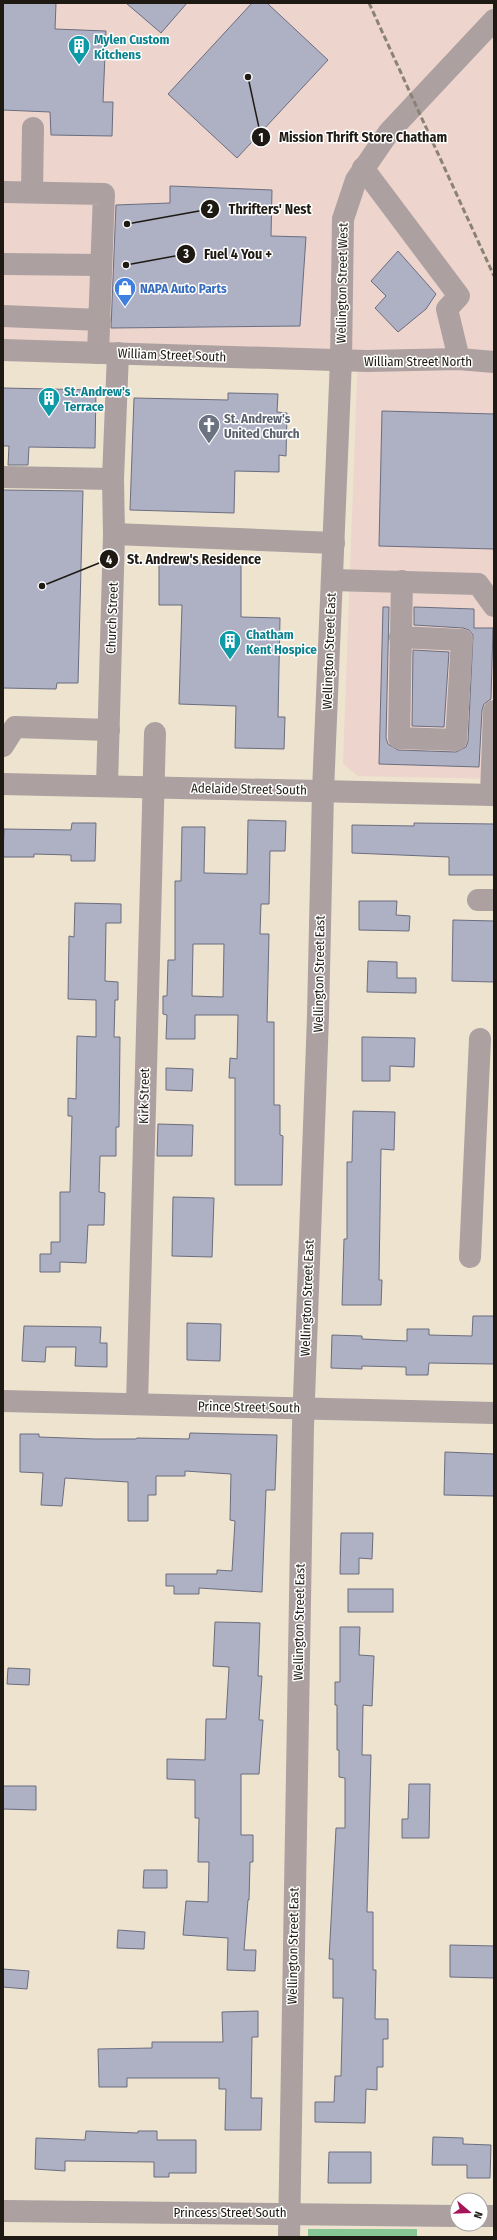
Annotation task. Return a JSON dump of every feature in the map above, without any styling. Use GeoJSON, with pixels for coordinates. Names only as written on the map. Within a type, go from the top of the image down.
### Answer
{"type":"FeatureCollection","features":[{"type":"Feature","properties":{"kind":"street","name":"Wellington Street West"},"geometry":{"type":"LineString","coordinates":[[341,360],[343,219],[356,180],[389,132],[494,20]]}},
{"type":"Feature","properties":{"kind":"street"},"geometry":{"type":"LineString","coordinates":[[3,192],[32,192],[34,128]]}},
{"type":"Feature","properties":{"kind":"street"},"geometry":{"type":"LineString","coordinates":[[363,168],[459,296],[446,309],[459,359]]}},
{"type":"Feature","properties":{"kind":"street","name":"Church Street"},"geometry":{"type":"LineString","coordinates":[[32,192],[104,194],[100,320],[108,353],[114,534],[107,786]]}},
{"type":"Feature","properties":{"kind":"street"},"geometry":{"type":"LineString","coordinates":[[3,264],[101,265]]}},
{"type":"Feature","properties":{"kind":"street"},"geometry":{"type":"LineString","coordinates":[[3,316],[100,320]]}},
{"type":"Feature","properties":{"kind":"street","name":"William Street South"},"geometry":{"type":"LineString","coordinates":[[3,350],[341,360]]}},
{"type":"Feature","properties":{"kind":"street","name":"William Street North"},"geometry":{"type":"LineString","coordinates":[[341,360],[459,359],[494,362]]}},
{"type":"Feature","properties":{"kind":"street","name":"Wellington Street East"},"geometry":{"type":"LineString","coordinates":[[289,2237],[304,1408],[318,1016],[323,791],[341,360]]}},
{"type":"Feature","properties":{"kind":"street"},"geometry":{"type":"LineString","coordinates":[[3,477],[113,479]]}},
{"type":"Feature","properties":{"kind":"street"},"geometry":{"type":"LineString","coordinates":[[114,534],[334,543]]}},
{"type":"Feature","properties":{"kind":"street"},"geometry":{"type":"LineString","coordinates":[[332,580],[478,584],[494,606]]}},
{"type":"Feature","properties":{"kind":"street"},"geometry":{"type":"LineString","coordinates":[[400,637],[462,640],[456,740],[399,738],[400,637],[402,581]]}},
{"type":"Feature","properties":{"kind":"street"},"geometry":{"type":"LineString","coordinates":[[493,795],[494,711]]}},
{"type":"Feature","properties":{"kind":"street"},"geometry":{"type":"LineString","coordinates":[[3,746],[15,727],[108,730]]}},
{"type":"Feature","properties":{"kind":"street","name":"Kirk Street"},"geometry":{"type":"LineString","coordinates":[[137,1404],[154,733]]}},
{"type":"Feature","properties":{"kind":"street","name":"Adelaide Street South"},"geometry":{"type":"LineString","coordinates":[[3,784],[493,795]]}},
{"type":"Feature","properties":{"kind":"street"},"geometry":{"type":"LineString","coordinates":[[470,1257],[486,1075],[480,1039]]}},
{"type":"Feature","properties":{"kind":"street","name":"Prince Street South"},"geometry":{"type":"LineString","coordinates":[[3,1401],[494,1412]]}},
{"type":"Feature","properties":{"kind":"street","name":"Princess Street South"},"geometry":{"type":"LineString","coordinates":[[3,2211],[449,2216]]}},
{"type":"Feature","properties":{"kind":"shaded area"},"geometry":{"type":"Polygon","coordinates":[[[3,3],[494,3],[494,779],[358,776],[343,764],[358,353],[3,340],[3,3]]]}},
{"type":"Feature","properties":{"kind":"green space"},"geometry":{"type":"Polygon","coordinates":[[[308,2229],[417,2229],[417,2237],[308,2237],[308,2229]]]}},
{"type":"Feature","properties":{"kind":"building"},"geometry":{"type":"Polygon","coordinates":[[[3,3],[56,3],[55,29],[106,31],[103,102],[113,102],[112,136],[51,135],[50,112],[3,110],[3,3]]]}},
{"type":"Feature","properties":{"kind":"building"},"geometry":{"type":"Polygon","coordinates":[[[126,3],[187,3],[161,33],[126,3]]]}},
{"type":"Feature","properties":{"kind":"building"},"geometry":{"type":"Polygon","coordinates":[[[252,3],[267,3],[328,60],[237,158],[168,94],[252,3]]]}},
{"type":"Feature","properties":{"kind":"building"},"geometry":{"type":"Polygon","coordinates":[[[170,186],[272,190],[271,236],[306,237],[300,326],[111,328],[116,205],[170,203],[170,186]]]}},
{"type":"Feature","properties":{"kind":"building"},"geometry":{"type":"Polygon","coordinates":[[[398,251],[436,294],[426,309],[398,332],[375,308],[386,296],[371,281],[398,251]]]}},
{"type":"Feature","properties":{"kind":"building","name":"St. Andrew's Terrace"},"geometry":{"type":"Polygon","coordinates":[[[3,388],[96,390],[95,448],[29,447],[28,465],[8,465],[9,446],[3,446],[3,388]]]}},
{"type":"Feature","properties":{"kind":"building","name":"St. Andrew's United Church"},"geometry":{"type":"Polygon","coordinates":[[[228,393],[278,394],[277,412],[287,413],[286,456],[279,455],[279,472],[235,471],[234,513],[130,510],[134,398],[228,400],[228,393]]]}},
{"type":"Feature","properties":{"kind":"building"},"geometry":{"type":"Polygon","coordinates":[[[382,411],[494,414],[494,549],[379,546],[382,411]]]}},
{"type":"Feature","properties":{"kind":"building"},"geometry":{"type":"Polygon","coordinates":[[[3,490],[83,491],[78,683],[57,683],[56,689],[3,688],[3,490]]]}},
{"type":"Feature","properties":{"kind":"building"},"geometry":{"type":"Polygon","coordinates":[[[159,563],[241,563],[241,617],[280,618],[278,717],[285,717],[284,749],[235,748],[236,706],[179,704],[182,605],[159,605],[159,563]]]}},
{"type":"Feature","properties":{"kind":"building"},"geometry":{"type":"Polygon","coordinates":[[[383,607],[389,607],[386,738],[388,744],[398,750],[456,752],[466,747],[468,741],[473,635],[469,630],[463,628],[414,625],[414,607],[474,609],[474,628],[493,628],[491,699],[484,704],[482,710],[479,767],[379,764],[383,607]]]}},
{"type":"Feature","properties":{"kind":"building"},"geometry":{"type":"Polygon","coordinates":[[[413,650],[449,652],[444,727],[412,726],[413,650]]]}},
{"type":"Feature","properties":{"kind":"building"},"geometry":{"type":"Polygon","coordinates":[[[248,820],[286,821],[285,851],[270,851],[269,904],[261,904],[260,934],[269,934],[267,1022],[274,1022],[274,1105],[280,1105],[280,1135],[283,1136],[282,1185],[235,1185],[235,1078],[229,1078],[230,1058],[237,1059],[238,1015],[195,1015],[195,1039],[166,1039],[167,1015],[163,1014],[163,996],[167,996],[168,960],[175,960],[175,881],[181,881],[182,827],[205,827],[204,873],[247,874],[248,820]],[[193,944],[192,996],[223,997],[224,944],[193,944]]]}},
{"type":"Feature","properties":{"kind":"building"},"geometry":{"type":"Polygon","coordinates":[[[72,823],[96,823],[95,861],[71,861],[71,855],[34,854],[34,857],[3,857],[4,829],[71,830],[72,823]]]}},
{"type":"Feature","properties":{"kind":"building"},"geometry":{"type":"Polygon","coordinates":[[[414,823],[494,824],[494,875],[449,875],[449,857],[352,853],[352,825],[414,826],[414,823]]]}},
{"type":"Feature","properties":{"kind":"building"},"geometry":{"type":"Polygon","coordinates":[[[359,901],[397,901],[396,915],[410,916],[409,931],[359,930],[359,901]]]}},
{"type":"Feature","properties":{"kind":"building"},"geometry":{"type":"Polygon","coordinates":[[[75,903],[121,904],[121,923],[106,923],[105,981],[118,982],[118,1000],[115,1000],[114,1037],[120,1037],[119,1127],[116,1127],[116,1156],[100,1156],[99,1192],[105,1193],[104,1225],[88,1225],[86,1263],[60,1262],[60,1272],[40,1272],[40,1254],[51,1254],[51,1242],[60,1242],[60,1192],[70,1192],[72,1116],[68,1116],[68,1098],[76,1099],[77,1036],[96,1037],[96,1000],[68,999],[69,936],[74,937],[75,903]]]}},
{"type":"Feature","properties":{"kind":"building"},"geometry":{"type":"Polygon","coordinates":[[[453,920],[494,921],[494,982],[452,981],[453,920]]]}},
{"type":"Feature","properties":{"kind":"building"},"geometry":{"type":"Polygon","coordinates":[[[368,961],[397,962],[397,978],[416,978],[416,993],[367,992],[368,961]]]}},
{"type":"Feature","properties":{"kind":"building"},"geometry":{"type":"Polygon","coordinates":[[[362,1037],[415,1038],[414,1067],[390,1066],[390,1081],[362,1081],[362,1037]]]}},
{"type":"Feature","properties":{"kind":"building"},"geometry":{"type":"Polygon","coordinates":[[[166,1068],[193,1069],[192,1091],[166,1090],[166,1068]]]}},
{"type":"Feature","properties":{"kind":"building"},"geometry":{"type":"Polygon","coordinates":[[[353,1111],[395,1112],[394,1150],[381,1149],[379,1280],[382,1280],[381,1305],[342,1305],[344,1239],[347,1239],[347,1162],[352,1162],[353,1111]]]}},
{"type":"Feature","properties":{"kind":"building"},"geometry":{"type":"Polygon","coordinates":[[[158,1124],[193,1125],[192,1156],[157,1156],[158,1124]]]}},
{"type":"Feature","properties":{"kind":"building"},"geometry":{"type":"Polygon","coordinates":[[[173,1197],[214,1198],[212,1257],[172,1256],[173,1197]]]}},
{"type":"Feature","properties":{"kind":"building"},"geometry":{"type":"Polygon","coordinates":[[[473,1316],[494,1316],[494,1364],[429,1363],[428,1375],[406,1375],[406,1367],[362,1366],[362,1369],[331,1368],[332,1335],[362,1336],[362,1339],[407,1341],[407,1329],[429,1329],[429,1335],[472,1336],[473,1316]]]}},
{"type":"Feature","properties":{"kind":"building"},"geometry":{"type":"Polygon","coordinates":[[[187,1323],[221,1324],[220,1361],[187,1360],[187,1323]]]}},
{"type":"Feature","properties":{"kind":"building"},"geometry":{"type":"Polygon","coordinates":[[[24,1326],[101,1327],[100,1343],[107,1343],[107,1367],[75,1366],[76,1347],[46,1347],[45,1362],[22,1361],[24,1326]]]}},
{"type":"Feature","properties":{"kind":"building"},"geometry":{"type":"Polygon","coordinates":[[[190,1433],[277,1435],[275,1490],[266,1490],[262,1592],[199,1588],[199,1594],[174,1594],[174,1586],[166,1586],[166,1574],[217,1574],[217,1570],[232,1571],[235,1521],[230,1520],[231,1474],[185,1471],[185,1476],[156,1476],[156,1495],[148,1495],[148,1521],[128,1521],[128,1482],[65,1478],[62,1506],[41,1505],[43,1473],[20,1472],[20,1434],[39,1434],[39,1437],[95,1439],[189,1439],[190,1433]]]}},
{"type":"Feature","properties":{"kind":"building"},"geometry":{"type":"Polygon","coordinates":[[[445,1452],[494,1454],[494,1496],[444,1495],[445,1452]]]}},
{"type":"Feature","properties":{"kind":"building"},"geometry":{"type":"Polygon","coordinates":[[[341,1533],[373,1533],[372,1559],[359,1558],[359,1574],[340,1574],[341,1533]]]}},
{"type":"Feature","properties":{"kind":"building"},"geometry":{"type":"Polygon","coordinates":[[[348,1589],[393,1589],[393,1612],[348,1612],[348,1589]]]}},
{"type":"Feature","properties":{"kind":"building"},"geometry":{"type":"Polygon","coordinates":[[[215,1622],[260,1623],[258,1676],[262,1676],[259,1720],[263,1720],[259,1774],[241,1774],[241,1835],[253,1835],[253,1862],[250,1862],[249,1900],[244,1950],[256,1950],[255,1971],[227,1970],[228,1938],[183,1935],[186,1901],[208,1902],[209,1862],[198,1862],[199,1818],[195,1818],[195,1780],[167,1779],[167,1759],[205,1760],[206,1719],[226,1719],[229,1667],[213,1666],[215,1622]]]}},
{"type":"Feature","properties":{"kind":"building"},"geometry":{"type":"Polygon","coordinates":[[[340,1627],[360,1627],[359,1655],[374,1656],[372,1706],[363,1705],[362,1755],[371,1755],[367,1912],[373,1912],[373,1970],[376,1970],[375,2019],[388,2019],[388,2039],[383,2039],[383,2067],[377,2067],[377,2090],[366,2089],[365,2123],[315,2122],[315,2102],[334,2102],[335,2076],[341,2076],[343,1998],[333,1998],[333,1959],[329,1959],[336,1828],[345,1828],[345,1778],[339,1777],[339,1750],[337,1750],[337,1705],[335,1705],[335,1682],[340,1682],[340,1627]]]}},
{"type":"Feature","properties":{"kind":"building"},"geometry":{"type":"Polygon","coordinates":[[[8,1668],[30,1669],[29,1685],[7,1684],[8,1668]]]}},
{"type":"Feature","properties":{"kind":"building"},"geometry":{"type":"Polygon","coordinates":[[[409,1784],[430,1784],[429,1838],[402,1838],[402,1819],[408,1819],[409,1784]]]}},
{"type":"Feature","properties":{"kind":"building"},"geometry":{"type":"Polygon","coordinates":[[[3,1786],[36,1786],[36,1810],[3,1809],[3,1786]]]}},
{"type":"Feature","properties":{"kind":"building"},"geometry":{"type":"Polygon","coordinates":[[[144,1870],[167,1870],[167,1888],[143,1888],[144,1870]]]}},
{"type":"Feature","properties":{"kind":"building"},"geometry":{"type":"Polygon","coordinates":[[[118,1930],[145,1932],[144,1949],[117,1948],[118,1930]]]}},
{"type":"Feature","properties":{"kind":"building"},"geometry":{"type":"Polygon","coordinates":[[[450,1945],[494,1946],[494,1978],[450,1977],[450,1945]]]}},
{"type":"Feature","properties":{"kind":"building"},"geometry":{"type":"Polygon","coordinates":[[[3,1969],[29,1971],[27,1989],[3,1987],[3,1969]]]}},
{"type":"Feature","properties":{"kind":"building"},"geometry":{"type":"Polygon","coordinates":[[[258,2011],[258,2037],[252,2037],[251,2098],[262,2098],[261,2130],[225,2130],[226,2089],[219,2089],[219,2078],[127,2078],[127,2087],[99,2087],[98,2049],[152,2048],[152,2042],[223,2042],[222,2012],[258,2011]]]}},
{"type":"Feature","properties":{"kind":"building"},"geometry":{"type":"Polygon","coordinates":[[[86,2131],[138,2133],[138,2131],[157,2131],[157,2140],[196,2140],[196,2173],[169,2173],[169,2177],[154,2177],[154,2162],[65,2161],[65,2171],[35,2169],[36,2138],[85,2140],[86,2131]]]}},
{"type":"Feature","properties":{"kind":"building"},"geometry":{"type":"Polygon","coordinates":[[[433,2137],[463,2138],[463,2144],[491,2145],[490,2178],[467,2178],[467,2165],[432,2165],[433,2137]]]}},
{"type":"Feature","properties":{"kind":"building"},"geometry":{"type":"Polygon","coordinates":[[[329,2152],[371,2152],[371,2183],[328,2183],[329,2152]]]}},
{"type":"Feature","properties":{"kind":"railway"},"geometry":{"type":"LineString","coordinates":[[369,3],[494,276]]}},
{"type":"Feature","properties":{"kind":"place","name":"Mylen Custom Kitchens"},"geometry":{"type":"Point","coordinates":[79,66]}},
{"type":"Feature","properties":{"kind":"place","name":"Mission Thrift Store Chatham"},"geometry":{"type":"Point","coordinates":[248,77]}},
{"type":"Feature","properties":{"kind":"place","name":"Thrifters' Nest"},"geometry":{"type":"Point","coordinates":[127,224]}},
{"type":"Feature","properties":{"kind":"place","name":"Fuel 4 You +"},"geometry":{"type":"Point","coordinates":[126,265]}},
{"type":"Feature","properties":{"kind":"place","name":"NAPA Auto Parts"},"geometry":{"type":"Point","coordinates":[125,308]}},
{"type":"Feature","properties":{"kind":"place","name":"St. Andrew's Terrace"},"geometry":{"type":"Point","coordinates":[49,418]}},
{"type":"Feature","properties":{"kind":"place","name":"St. Andrew's United Church"},"geometry":{"type":"Point","coordinates":[209,444]}},
{"type":"Feature","properties":{"kind":"place","name":"St. Andrew's Residence"},"geometry":{"type":"Point","coordinates":[42,586]}},
{"type":"Feature","properties":{"kind":"place","name":"Chatham Kent Hospice"},"geometry":{"type":"Point","coordinates":[230,660]}}]}
